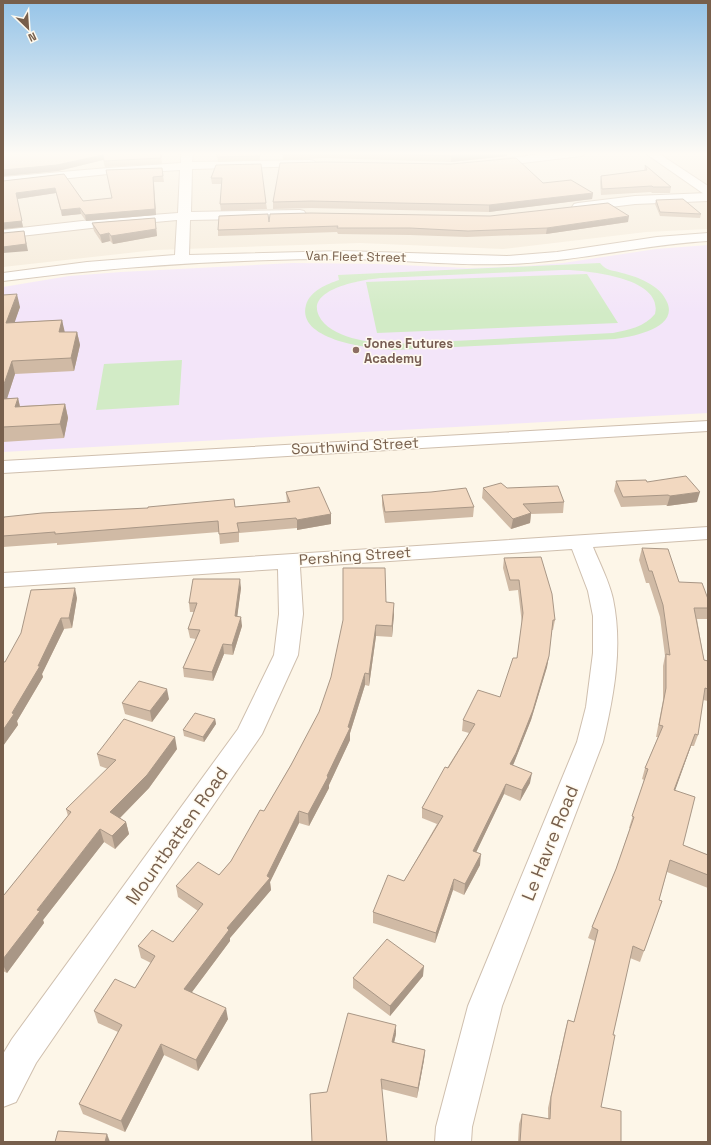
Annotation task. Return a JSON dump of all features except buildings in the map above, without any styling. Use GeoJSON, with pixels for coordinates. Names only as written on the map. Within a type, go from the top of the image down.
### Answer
{"type":"FeatureCollection","features":[{"type":"Feature","properties":{"kind":"street"},"geometry":{"type":"LineString","coordinates":[[182,259],[184,206]]}},
{"type":"Feature","properties":{"kind":"street"},"geometry":{"type":"LineString","coordinates":[[569,209],[588,206]]}},
{"type":"Feature","properties":{"kind":"street"},"geometry":{"type":"LineString","coordinates":[[3,234],[100,223],[184,216],[311,213]]}},
{"type":"Feature","properties":{"kind":"street","name":"Van Fleet Street"},"geometry":{"type":"LineString","coordinates":[[3,277],[98,265],[182,259],[344,255],[508,260],[564,254],[662,240],[708,237]]}},
{"type":"Feature","properties":{"kind":"street","name":"Southwind Street"},"geometry":{"type":"LineString","coordinates":[[3,467],[708,426]]}},
{"type":"Feature","properties":{"kind":"street","name":"Pershing Street"},"geometry":{"type":"LineString","coordinates":[[3,580],[708,533]]}},
{"type":"Feature","properties":{"kind":"street","name":"Le Havre Road"},"geometry":{"type":"LineString","coordinates":[[453,1142],[454,1127],[485,1006],[590,742],[601,700],[607,638],[600,598],[580,541]]}},
{"type":"Feature","properties":{"kind":"street","name":"Mountbatten Road"},"geometry":{"type":"LineString","coordinates":[[3,1089],[24,1051],[249,734],[286,654],[291,614],[289,560]]}},
{"type":"Feature","properties":{"kind":"shaded area"},"geometry":{"type":"Polygon","coordinates":[[[3,206],[708,206],[708,229],[646,232],[503,249],[360,243],[155,250],[3,267],[3,206]]]}},
{"type":"Feature","properties":{"kind":"shaded area","name":"Jones Futures Academy"},"geometry":{"type":"Polygon","coordinates":[[[708,245],[708,413],[3,452],[3,287],[69,276],[293,263],[377,264],[468,268],[525,266],[563,263],[656,249],[708,245]]]}},
{"type":"Feature","properties":{"kind":"green space"},"geometry":{"type":"Polygon","coordinates":[[[600,263],[607,269],[635,277],[654,286],[664,296],[669,311],[666,318],[660,325],[652,330],[615,339],[395,350],[370,348],[338,341],[324,335],[312,327],[306,317],[306,305],[311,296],[324,286],[339,280],[338,275],[600,263]],[[573,270],[363,280],[339,287],[329,292],[321,298],[317,306],[319,316],[332,330],[363,341],[392,344],[613,333],[641,325],[655,314],[655,301],[648,292],[636,284],[604,274],[573,270]]]}},
{"type":"Feature","properties":{"kind":"green space"},"geometry":{"type":"Polygon","coordinates":[[[587,274],[618,323],[377,333],[366,282],[587,274]]]}},
{"type":"Feature","properties":{"kind":"green space"},"geometry":{"type":"Polygon","coordinates":[[[182,360],[179,405],[96,410],[104,364],[182,360]]]}},
{"type":"Feature","properties":{"kind":"place","name":"Jones Futures Academy"},"geometry":{"type":"Point","coordinates":[356,350]}}]}
